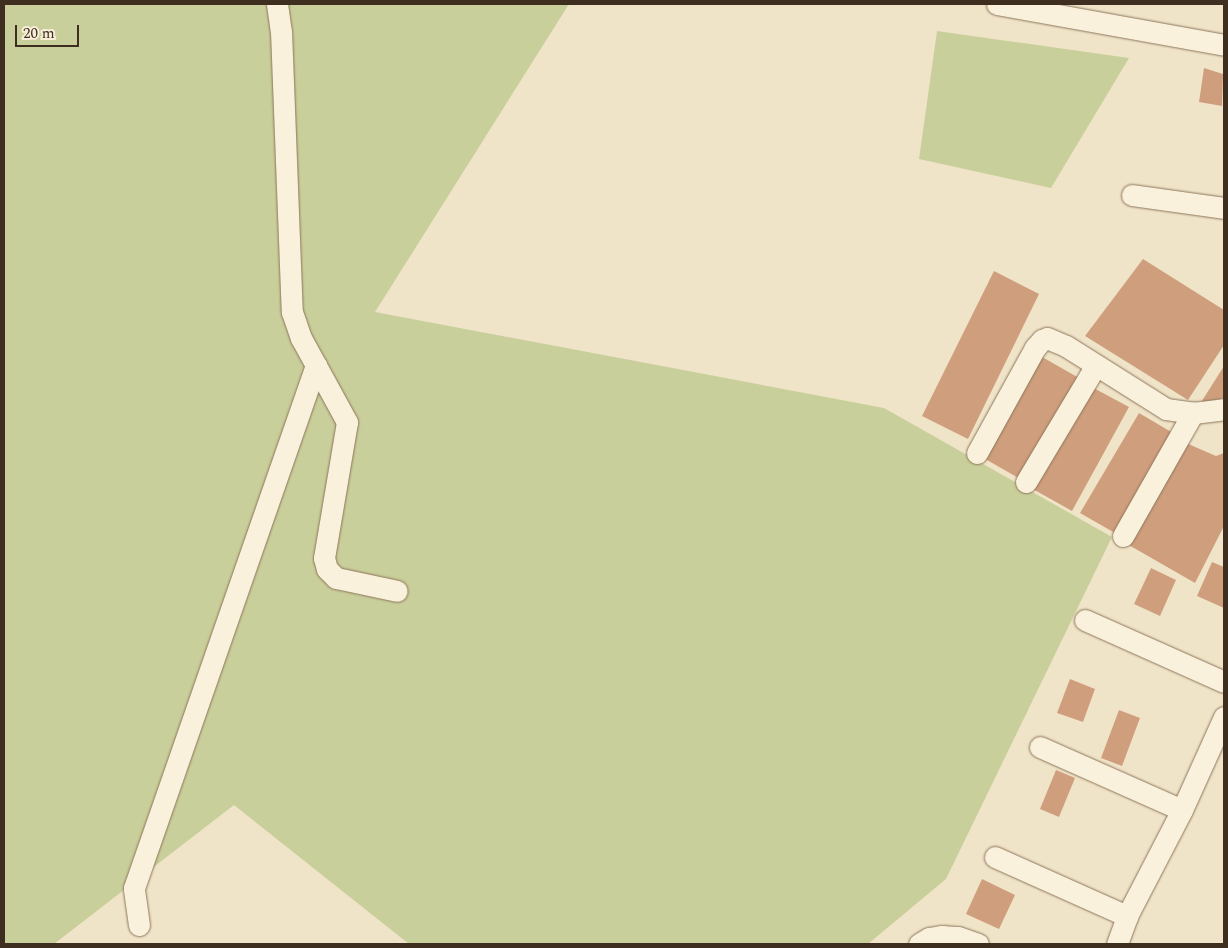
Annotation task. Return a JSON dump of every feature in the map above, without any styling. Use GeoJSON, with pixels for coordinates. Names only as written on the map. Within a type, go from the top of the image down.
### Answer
{"type":"FeatureCollection","features":[{"type":"Feature","properties":{"kind":"street"},"geometry":{"type":"LineString","coordinates":[[277,4],[282,48],[292,312],[301,338],[347,422],[348,428],[324,558],[326,569],[336,578],[396,591]]}},
{"type":"Feature","properties":{"kind":"street"},"geometry":{"type":"LineString","coordinates":[[997,4],[1224,45]]}},
{"type":"Feature","properties":{"kind":"street"},"geometry":{"type":"LineString","coordinates":[[1132,195],[1224,208]]}},
{"type":"Feature","properties":{"kind":"street"},"geometry":{"type":"LineString","coordinates":[[977,453],[1042,340],[1047,338],[1096,365],[1166,409],[1193,413],[1224,409]]}},
{"type":"Feature","properties":{"kind":"street"},"geometry":{"type":"LineString","coordinates":[[1026,482],[1096,365]]}},
{"type":"Feature","properties":{"kind":"street"},"geometry":{"type":"LineString","coordinates":[[139,925],[134,888],[316,366]]}},
{"type":"Feature","properties":{"kind":"street"},"geometry":{"type":"LineString","coordinates":[[1123,536],[1193,413]]}},
{"type":"Feature","properties":{"kind":"street"},"geometry":{"type":"LineString","coordinates":[[1085,620],[1224,682]]}},
{"type":"Feature","properties":{"kind":"street"},"geometry":{"type":"LineString","coordinates":[[1117,944],[1127,916],[1182,810],[1224,717]]}},
{"type":"Feature","properties":{"kind":"street"},"geometry":{"type":"LineString","coordinates":[[1040,747],[1182,810]]}},
{"type":"Feature","properties":{"kind":"street"},"geometry":{"type":"LineString","coordinates":[[995,857],[1127,916]]}},
{"type":"Feature","properties":{"kind":"street"},"geometry":{"type":"LineString","coordinates":[[925,942],[942,936],[958,937],[978,944]]}},
{"type":"Feature","properties":{"kind":"green space"},"geometry":{"type":"Polygon","coordinates":[[[4,4],[569,4],[375,312],[884,408],[1112,537],[946,879],[868,944],[409,944],[234,805],[54,944],[4,944],[4,4]]]}},
{"type":"Feature","properties":{"kind":"green space"},"geometry":{"type":"Polygon","coordinates":[[[937,31],[1129,58],[1051,188],[919,159],[937,31]]]}},
{"type":"Feature","properties":{"kind":"building"},"geometry":{"type":"Polygon","coordinates":[[[1204,68],[1223,74],[1222,106],[1199,102],[1204,68]]]}},
{"type":"Feature","properties":{"kind":"building"},"geometry":{"type":"Polygon","coordinates":[[[1143,259],[1224,310],[1224,345],[1188,400],[1085,336],[1143,259]]]}},
{"type":"Feature","properties":{"kind":"building"},"geometry":{"type":"Polygon","coordinates":[[[994,271],[1039,294],[968,439],[922,416],[994,271]]]}},
{"type":"Feature","properties":{"kind":"building"},"geometry":{"type":"Polygon","coordinates":[[[1037,354],[1079,378],[1022,480],[980,456],[1037,354]]]}},
{"type":"Feature","properties":{"kind":"building"},"geometry":{"type":"Polygon","coordinates":[[[1224,366],[1224,398],[1200,404],[1224,366]]]}},
{"type":"Feature","properties":{"kind":"building"},"geometry":{"type":"Polygon","coordinates":[[[1088,385],[1129,407],[1072,511],[1031,488],[1088,385]]]}},
{"type":"Feature","properties":{"kind":"building"},"geometry":{"type":"Polygon","coordinates":[[[1139,413],[1173,433],[1115,533],[1080,513],[1139,413]]]}},
{"type":"Feature","properties":{"kind":"building"},"geometry":{"type":"Polygon","coordinates":[[[1186,443],[1216,456],[1224,453],[1224,526],[1195,583],[1127,544],[1186,443]]]}},
{"type":"Feature","properties":{"kind":"building"},"geometry":{"type":"Polygon","coordinates":[[[1212,562],[1224,567],[1224,608],[1197,596],[1212,562]]]}},
{"type":"Feature","properties":{"kind":"building"},"geometry":{"type":"Polygon","coordinates":[[[1151,568],[1176,580],[1160,616],[1134,604],[1151,568]]]}},
{"type":"Feature","properties":{"kind":"building"},"geometry":{"type":"Polygon","coordinates":[[[1070,679],[1095,689],[1083,722],[1057,713],[1070,679]]]}},
{"type":"Feature","properties":{"kind":"building"},"geometry":{"type":"Polygon","coordinates":[[[1119,710],[1140,718],[1122,766],[1101,758],[1119,710]]]}},
{"type":"Feature","properties":{"kind":"building"},"geometry":{"type":"Polygon","coordinates":[[[1056,770],[1075,778],[1059,817],[1040,809],[1056,770]]]}},
{"type":"Feature","properties":{"kind":"building"},"geometry":{"type":"Polygon","coordinates":[[[982,879],[1015,895],[999,929],[966,914],[982,879]]]}}]}
